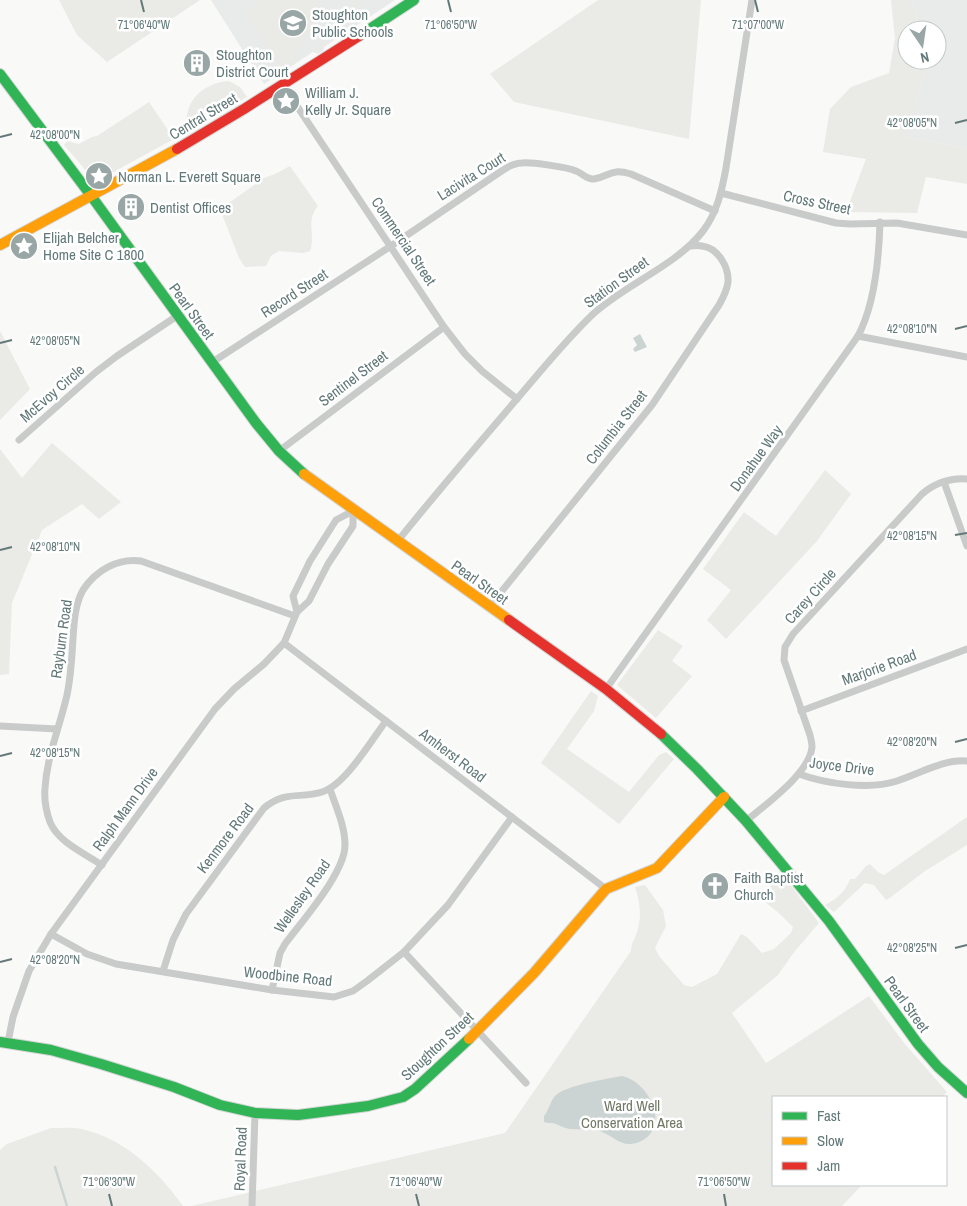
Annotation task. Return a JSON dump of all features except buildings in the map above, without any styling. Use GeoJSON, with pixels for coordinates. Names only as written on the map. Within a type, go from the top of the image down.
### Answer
{"type":"FeatureCollection","features":[{"type":"Feature","properties":{"kind":"main road","name":"Central Street"},"geometry":{"type":"LineString","coordinates":[[0,244],[92,197],[188,143],[283,85],[414,0]]}},
{"type":"Feature","properties":{"kind":"main road","name":"Pearl Street"},"geometry":{"type":"LineString","coordinates":[[0,74],[92,197],[211,362],[279,451],[308,478],[606,689],[660,733],[746,821],[829,921],[918,1044],[938,1068],[967,1093]]}},
{"type":"Feature","properties":{"kind":"main road","name":"Stoughton Street"},"geometry":{"type":"LineString","coordinates":[[4,1042],[51,1050],[101,1064],[174,1087],[220,1105],[255,1113],[298,1115],[368,1106],[403,1097],[415,1089],[477,1031],[534,973],[606,889],[618,882],[645,874],[657,868],[724,797]]}},
{"type":"Feature","properties":{"kind":"street","name":"Station Street"},"geometry":{"type":"LineString","coordinates":[[398,542],[450,475],[557,351],[594,314],[690,246],[704,230],[715,211],[721,193],[752,0]]}},
{"type":"Feature","properties":{"kind":"street","name":"Commercial Street"},"geometry":{"type":"LineString","coordinates":[[283,85],[444,327],[465,354],[482,371],[517,399]]}},
{"type":"Feature","properties":{"kind":"street","name":"Lacivita Court"},"geometry":{"type":"LineString","coordinates":[[391,246],[503,170],[520,163],[577,171],[587,178],[593,179],[609,172],[631,174],[715,211]]}},
{"type":"Feature","properties":{"kind":"street","name":"Cross Street"},"geometry":{"type":"LineString","coordinates":[[721,193],[836,223],[880,222],[967,235]]}},
{"type":"Feature","properties":{"kind":"street","name":"Donahue Way"},"geometry":{"type":"LineString","coordinates":[[606,689],[858,336],[869,311],[878,254],[880,222]]}},
{"type":"Feature","properties":{"kind":"street","name":"Columbia Street"},"geometry":{"type":"LineString","coordinates":[[489,607],[652,405],[712,317],[725,294],[728,280],[725,266],[713,251],[704,230]]}},
{"type":"Feature","properties":{"kind":"street","name":"Record Street"},"geometry":{"type":"LineString","coordinates":[[211,362],[391,246]]}},
{"type":"Feature","properties":{"kind":"street"},"geometry":{"type":"LineString","coordinates":[[690,246],[702,246],[713,251]]}},
{"type":"Feature","properties":{"kind":"street","name":"McEvoy Circle"},"geometry":{"type":"LineString","coordinates":[[19,440],[96,372],[177,316]]}},
{"type":"Feature","properties":{"kind":"street","name":"Sentinel Street"},"geometry":{"type":"LineString","coordinates":[[279,451],[444,327]]}},
{"type":"Feature","properties":{"kind":"street"},"geometry":{"type":"LineString","coordinates":[[858,336],[967,358]]}},
{"type":"Feature","properties":{"kind":"street","name":"Carey Circle"},"geometry":{"type":"LineString","coordinates":[[746,821],[799,774],[810,756],[812,747],[810,735],[784,660],[786,647],[793,634],[922,494],[929,488],[953,479],[967,479]]}},
{"type":"Feature","properties":{"kind":"street"},"geometry":{"type":"LineString","coordinates":[[944,482],[967,546]]}},
{"type":"Feature","properties":{"kind":"street","name":"Ralph Mann Drive"},"geometry":{"type":"LineString","coordinates":[[4,1042],[29,971],[51,934],[215,709],[284,643],[296,614],[309,601],[328,564],[353,526],[353,511],[336,520],[310,561],[293,596],[296,614]]}},
{"type":"Feature","properties":{"kind":"street","name":"Rayburn Road"},"geometry":{"type":"LineString","coordinates":[[102,865],[69,844],[57,833],[50,822],[45,802],[48,766],[70,678],[74,627],[79,600],[84,590],[93,580],[115,563],[132,560],[153,564],[296,614]]}},
{"type":"Feature","properties":{"kind":"street","name":"Amherst Road"},"geometry":{"type":"LineString","coordinates":[[284,643],[606,889]]}},
{"type":"Feature","properties":{"kind":"street","name":"Marjorie Road"},"geometry":{"type":"LineString","coordinates":[[801,710],[967,649]]}},
{"type":"Feature","properties":{"kind":"street"},"geometry":{"type":"LineString","coordinates":[[330,789],[342,779],[386,721]]}},
{"type":"Feature","properties":{"kind":"street"},"geometry":{"type":"LineString","coordinates":[[0,726],[57,729]]}},
{"type":"Feature","properties":{"kind":"street","name":"Joyce Drive"},"geometry":{"type":"LineString","coordinates":[[799,774],[820,781],[878,785],[896,782],[942,764],[967,761]]}},
{"type":"Feature","properties":{"kind":"street","name":"Kenmore Road"},"geometry":{"type":"LineString","coordinates":[[163,971],[172,940],[186,914],[264,808],[270,803],[283,798],[330,789]]}},
{"type":"Feature","properties":{"kind":"street","name":"Wellesley Road"},"geometry":{"type":"LineString","coordinates":[[272,990],[277,962],[285,944],[336,876],[342,861],[344,837],[330,789]]}},
{"type":"Feature","properties":{"kind":"street","name":"Woodbine Road"},"geometry":{"type":"LineString","coordinates":[[51,934],[87,954],[116,964],[272,990],[334,996],[353,991],[404,952],[448,905],[512,817]]}},
{"type":"Feature","properties":{"kind":"street"},"geometry":{"type":"LineString","coordinates":[[404,952],[526,1083]]}},
{"type":"Feature","properties":{"kind":"street","name":"Royal Road"},"geometry":{"type":"LineString","coordinates":[[252,1206],[255,1113]]}},
{"type":"Feature","properties":{"kind":"shaded area","name":"Stoughton Public Schools"},"geometry":{"type":"Polygon","coordinates":[[[211,0],[395,0],[324,47],[323,51],[318,54],[313,52],[264,84],[211,0]]]}},
{"type":"Feature","properties":{"kind":"shaded area"},"geometry":{"type":"Polygon","coordinates":[[[912,0],[967,0],[967,148],[905,137],[926,70],[947,70],[947,20],[917,20],[912,0]]]}},
{"type":"Feature","properties":{"kind":"shaded area"},"geometry":{"type":"Polygon","coordinates":[[[640,334],[647,347],[635,352],[633,349],[637,345],[633,338],[640,334]]]}},
{"type":"Feature","properties":{"kind":"shaded area"},"geometry":{"type":"Polygon","coordinates":[[[622,1076],[632,1080],[641,1087],[653,1106],[656,1117],[654,1127],[649,1136],[639,1142],[633,1144],[623,1143],[600,1131],[570,1129],[544,1122],[544,1116],[552,1101],[560,1092],[587,1083],[622,1076]]]}},
{"type":"Feature","properties":{"kind":"green space"},"geometry":{"type":"Polygon","coordinates":[[[59,0],[200,0],[107,62],[77,35],[59,0]]]}},
{"type":"Feature","properties":{"kind":"green space"},"geometry":{"type":"Polygon","coordinates":[[[263,0],[318,0],[323,8],[285,74],[244,12],[263,0]]]}},
{"type":"Feature","properties":{"kind":"green space"},"geometry":{"type":"Polygon","coordinates":[[[356,0],[368,0],[340,18],[331,29],[326,45],[315,52],[315,46],[320,42],[335,18],[356,0]]]}},
{"type":"Feature","properties":{"kind":"green space"},"geometry":{"type":"Polygon","coordinates":[[[598,0],[701,0],[689,139],[514,102],[490,74],[598,0]]]}},
{"type":"Feature","properties":{"kind":"green space"},"geometry":{"type":"Polygon","coordinates":[[[891,0],[912,0],[917,20],[897,20],[897,70],[926,70],[905,137],[967,148],[967,184],[926,177],[917,213],[846,212],[866,159],[823,152],[830,109],[851,87],[889,73],[895,38],[891,0]]]}},
{"type":"Feature","properties":{"kind":"green space"},"geometry":{"type":"Polygon","coordinates":[[[229,81],[240,87],[247,97],[188,132],[188,113],[195,97],[210,86],[229,81]]]}},
{"type":"Feature","properties":{"kind":"green space"},"geometry":{"type":"Polygon","coordinates":[[[149,102],[174,139],[106,176],[96,178],[89,174],[64,145],[67,141],[79,144],[97,136],[149,102]]]}},
{"type":"Feature","properties":{"kind":"green space"},"geometry":{"type":"Polygon","coordinates":[[[290,166],[318,206],[312,217],[312,245],[310,251],[303,253],[279,251],[271,256],[266,266],[245,267],[239,258],[220,209],[264,178],[290,166]]]}},
{"type":"Feature","properties":{"kind":"green space"},"geometry":{"type":"Polygon","coordinates":[[[0,331],[30,389],[0,420],[0,331]]]}},
{"type":"Feature","properties":{"kind":"green space"},"geometry":{"type":"Polygon","coordinates":[[[52,443],[121,502],[99,519],[82,504],[42,530],[12,603],[9,674],[0,675],[0,449],[22,478],[52,443]]]}},
{"type":"Feature","properties":{"kind":"green space"},"geometry":{"type":"Polygon","coordinates":[[[825,470],[851,494],[817,541],[726,639],[707,620],[731,590],[703,569],[744,512],[776,536],[825,470]]]}},
{"type":"Feature","properties":{"kind":"green space"},"geometry":{"type":"Polygon","coordinates":[[[658,630],[683,646],[672,661],[692,676],[656,718],[617,685],[658,630]]]}},
{"type":"Feature","properties":{"kind":"green space"},"geometry":{"type":"Polygon","coordinates":[[[591,691],[598,696],[594,711],[567,749],[629,792],[659,755],[666,752],[674,759],[619,824],[541,763],[591,691]]]}},
{"type":"Feature","properties":{"kind":"green space"},"geometry":{"type":"Polygon","coordinates":[[[967,817],[967,845],[925,871],[891,897],[886,900],[874,885],[865,883],[834,912],[825,905],[834,900],[846,888],[850,879],[855,879],[866,866],[870,864],[884,875],[967,817]]]}},
{"type":"Feature","properties":{"kind":"green space","name":"Ward Well Conservation Area"},"geometry":{"type":"Polygon","coordinates":[[[778,877],[782,877],[787,880],[819,923],[795,951],[778,975],[732,1013],[766,1063],[869,996],[905,1044],[947,1092],[943,1096],[772,1096],[772,1186],[861,1186],[842,1206],[191,1206],[505,1133],[631,951],[639,926],[640,915],[635,887],[645,885],[663,910],[666,926],[655,948],[659,956],[684,985],[692,987],[717,974],[741,934],[747,937],[762,953],[774,949],[791,933],[793,927],[760,898],[778,877]]]}},
{"type":"Feature","properties":{"kind":"green space"},"geometry":{"type":"Polygon","coordinates":[[[51,1128],[82,1129],[112,1140],[139,1158],[151,1169],[183,1206],[0,1206],[0,1150],[7,1144],[51,1128]]]}},
{"type":"Feature","properties":{"kind":"waterway"},"geometry":{"type":"LineString","coordinates":[[55,1167],[67,1206]]}},
{"type":"Feature","properties":{"kind":"traffic: fast"},"geometry":{"type":"LineString","coordinates":[[359,36],[414,0]]}},
{"type":"Feature","properties":{"kind":"traffic: fast"},"geometry":{"type":"LineString","coordinates":[[0,74],[256,423],[279,451],[304,474]]}},
{"type":"Feature","properties":{"kind":"traffic: fast"},"geometry":{"type":"LineString","coordinates":[[661,734],[746,821],[829,921],[918,1044],[938,1067],[967,1093]]}},
{"type":"Feature","properties":{"kind":"traffic: fast"},"geometry":{"type":"LineString","coordinates":[[0,1042],[51,1050],[101,1064],[174,1087],[220,1105],[255,1113],[298,1115],[368,1106],[403,1097],[415,1089],[469,1039]]}},
{"type":"Feature","properties":{"kind":"traffic: slow"},"geometry":{"type":"LineString","coordinates":[[0,245],[177,149]]}},
{"type":"Feature","properties":{"kind":"traffic: slow"},"geometry":{"type":"LineString","coordinates":[[304,474],[509,620]]}},
{"type":"Feature","properties":{"kind":"traffic: slow"},"geometry":{"type":"LineString","coordinates":[[469,1039],[534,973],[606,889],[657,868],[724,797]]}},
{"type":"Feature","properties":{"kind":"traffic: jam"},"geometry":{"type":"LineString","coordinates":[[177,149],[359,36]]}},
{"type":"Feature","properties":{"kind":"traffic: jam"},"geometry":{"type":"LineString","coordinates":[[509,620],[606,689],[661,734]]}},
{"type":"Feature","properties":{"kind":"place","name":"Stoughton Public Schools"},"geometry":{"type":"Point","coordinates":[293,23]}},
{"type":"Feature","properties":{"kind":"place","name":"Stoughton District Court"},"geometry":{"type":"Point","coordinates":[197,63]}},
{"type":"Feature","properties":{"kind":"place","name":"William J. Kelly Jr. Square"},"geometry":{"type":"Point","coordinates":[286,101]}},
{"type":"Feature","properties":{"kind":"place","name":"Norman L. Everett Square"},"geometry":{"type":"Point","coordinates":[99,176]}},
{"type":"Feature","properties":{"kind":"place","name":"Dentist Offices"},"geometry":{"type":"Point","coordinates":[131,207]}},
{"type":"Feature","properties":{"kind":"place","name":"Elijah Belcher Home Site C 1800"},"geometry":{"type":"Point","coordinates":[24,246]}},
{"type":"Feature","properties":{"kind":"place","name":"Faith Baptist Church"},"geometry":{"type":"Point","coordinates":[715,886]}}]}
